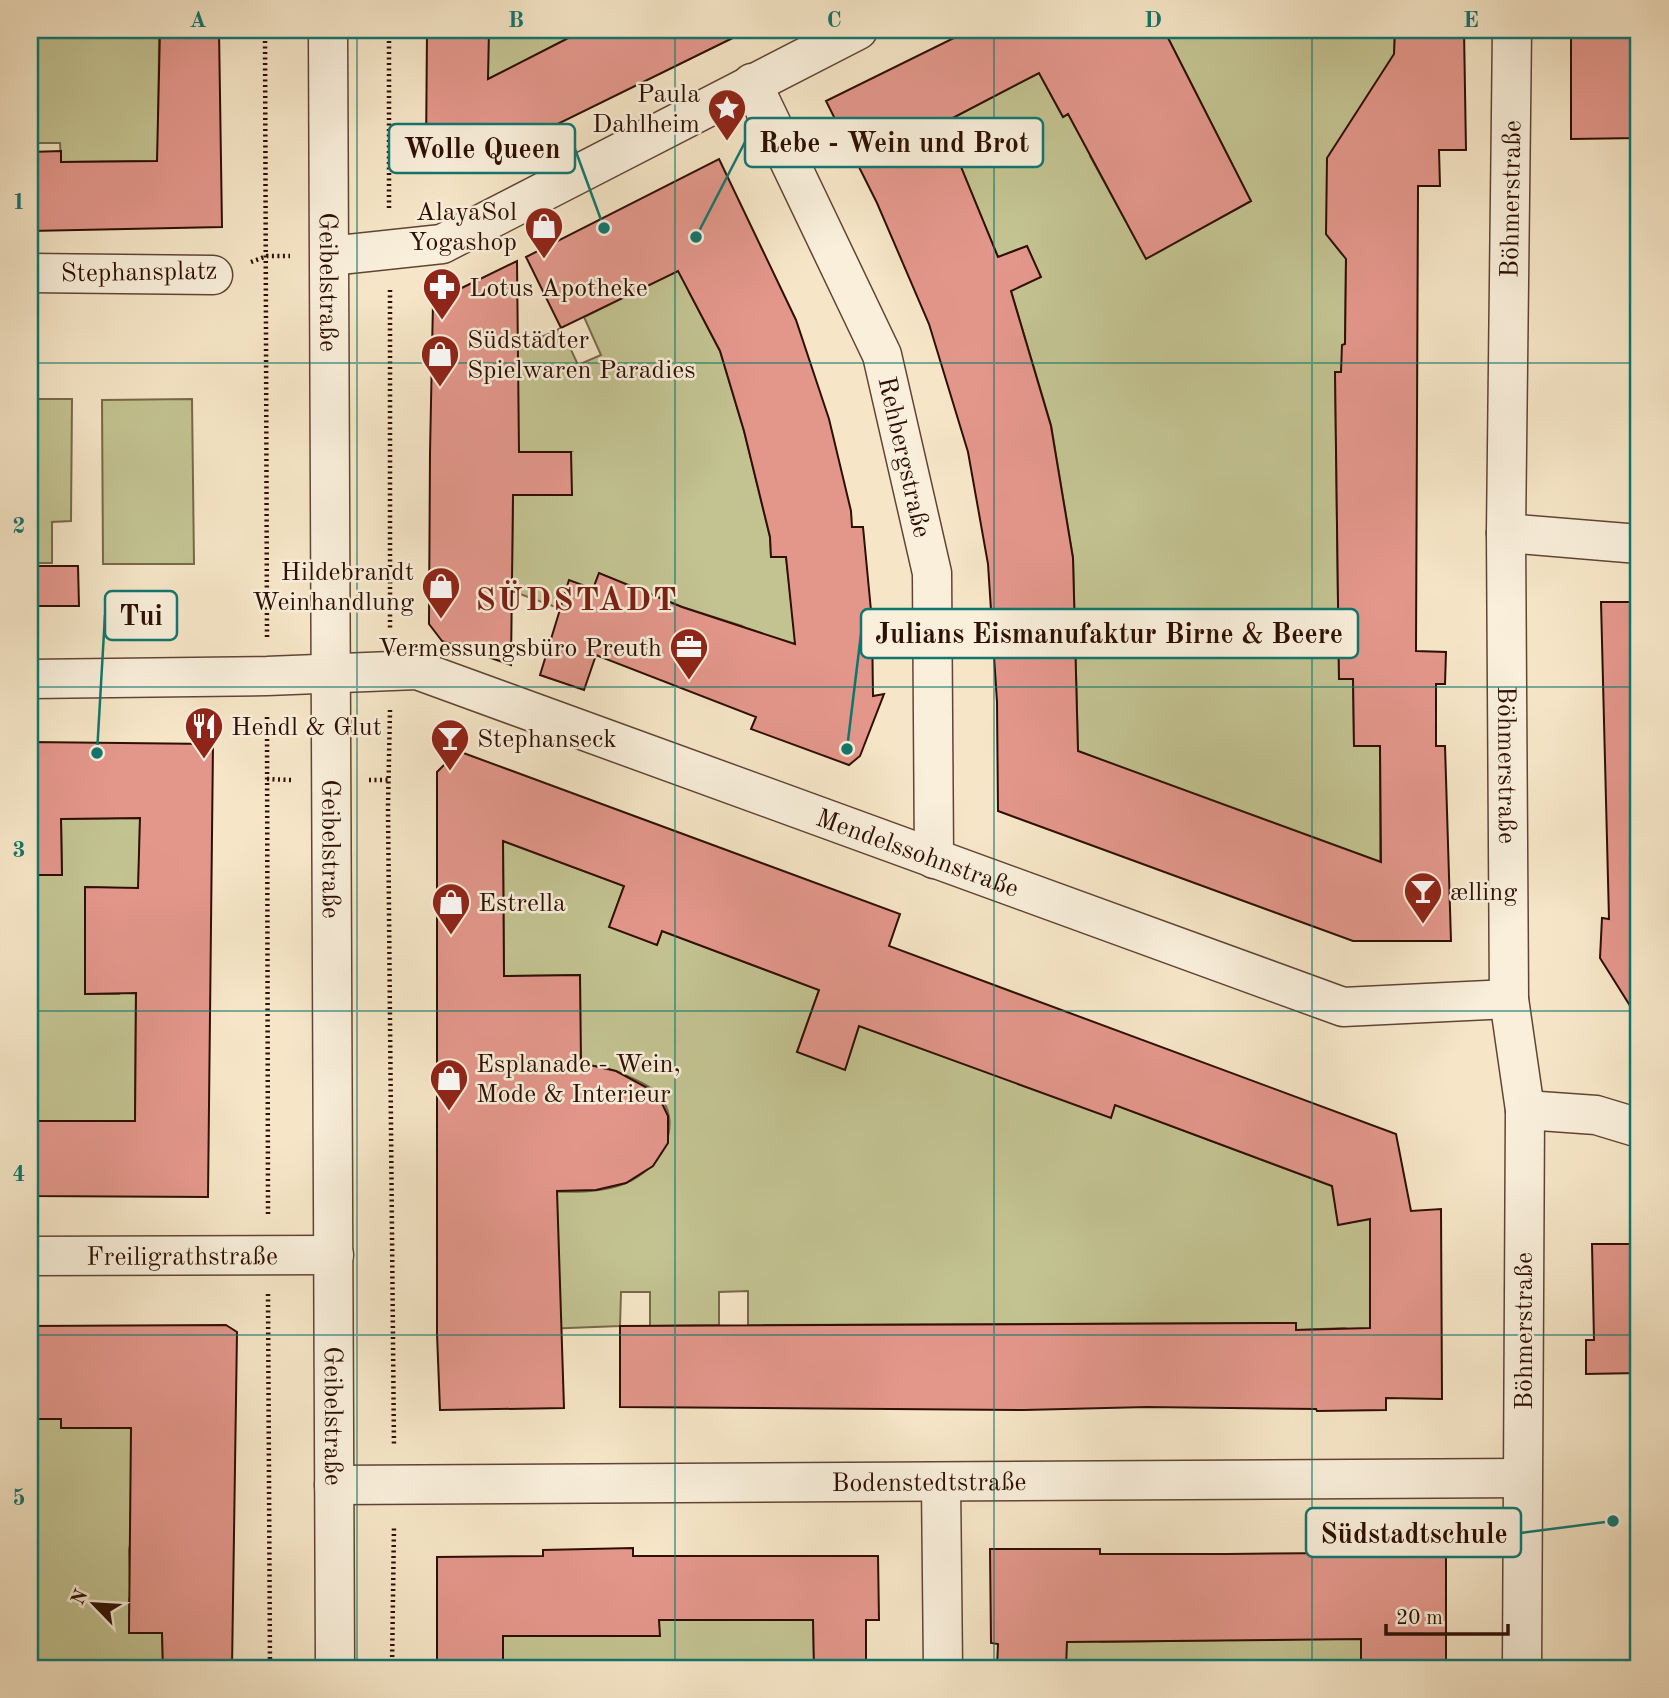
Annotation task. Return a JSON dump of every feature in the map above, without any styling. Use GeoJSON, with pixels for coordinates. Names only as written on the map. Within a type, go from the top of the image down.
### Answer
{"type":"FeatureCollection","features":[{"type":"Feature","properties":{"kind":"street","name":"Geibelstraße"},"geometry":{"type":"LineString","coordinates":[[328,30],[335,1668]]}},
{"type":"Feature","properties":{"kind":"street"},"geometry":{"type":"LineString","coordinates":[[330,256],[442,244],[858,30]]}},
{"type":"Feature","properties":{"kind":"street","name":"Böhmerstraße"},"geometry":{"type":"LineString","coordinates":[[1511,30],[1506,533],[1509,999],[1525,1110],[1522,1668]]}},
{"type":"Feature","properties":{"kind":"street","name":"Rehbergstraße"},"geometry":{"type":"LineString","coordinates":[[752,83],[882,355],[932,573],[934,859]]}},
{"type":"Feature","properties":{"kind":"street","name":"Stephansplatz"},"geometry":{"type":"LineString","coordinates":[[30,273],[213,275]]}},
{"type":"Feature","properties":{"kind":"street"},"geometry":{"type":"LineString","coordinates":[[1506,533],[1639,544]]}},
{"type":"Feature","properties":{"kind":"street","name":"Mendelssohnstraße"},"geometry":{"type":"LineString","coordinates":[[331,674],[417,670],[1343,1007],[1509,999]]}},
{"type":"Feature","properties":{"kind":"street"},"geometry":{"type":"LineString","coordinates":[[30,679],[331,674]]}},
{"type":"Feature","properties":{"kind":"street"},"geometry":{"type":"LineString","coordinates":[[1525,1110],[1596,1115],[1639,1128]]}},
{"type":"Feature","properties":{"kind":"street","name":"Freiligrathstraße"},"geometry":{"type":"LineString","coordinates":[[30,1256],[334,1255]]}},
{"type":"Feature","properties":{"kind":"street","name":"Bodenstedtstraße"},"geometry":{"type":"LineString","coordinates":[[334,1485],[1522,1478]]}},
{"type":"Feature","properties":{"kind":"street"},"geometry":{"type":"LineString","coordinates":[[942,1483],[943,1668]]}},
{"type":"Feature","properties":{"kind":"path"},"geometry":{"type":"LineString","coordinates":[[265,30],[270,1668]]}},
{"type":"Feature","properties":{"kind":"path"},"geometry":{"type":"LineString","coordinates":[[389,30],[391,670],[387,807],[394,1485],[392,1668]]}},
{"type":"Feature","properties":{"kind":"path","name":"Stephansplatz"},"geometry":{"type":"LineString","coordinates":[[213,275],[267,256],[330,256]]}},
{"type":"Feature","properties":{"kind":"green space"},"geometry":{"type":"Polygon","coordinates":[[[30,30],[132,30],[132,35],[159,35],[158,161],[61,162],[60,143],[37,143],[36,152],[30,152],[30,30]]]}},
{"type":"Feature","properties":{"kind":"green space"},"geometry":{"type":"Polygon","coordinates":[[[489,30],[584,30],[479,84],[489,30]]]}},
{"type":"Feature","properties":{"kind":"green space"},"geometry":{"type":"Polygon","coordinates":[[[1164,30],[1395,30],[1394,62],[1326,234],[1342,254],[1346,254],[1345,344],[1341,372],[1335,373],[1339,679],[1353,679],[1354,746],[1380,746],[1380,867],[1078,751],[1073,558],[1051,425],[1011,291],[1040,276],[1027,246],[998,257],[959,163],[920,135],[1039,73],[1063,117],[1096,98],[1090,156],[1146,258],[1251,201],[1164,30]]]}},
{"type":"Feature","properties":{"kind":"green space"},"geometry":{"type":"Polygon","coordinates":[[[689,265],[689,292],[720,351],[744,431],[770,537],[771,557],[786,557],[798,663],[742,626],[682,607],[599,573],[593,589],[569,581],[561,609],[501,587],[512,565],[513,495],[571,452],[519,452],[508,352],[561,328],[578,365],[601,355],[584,317],[689,265]]]}},
{"type":"Feature","properties":{"kind":"green space"},"geometry":{"type":"Polygon","coordinates":[[[30,399],[72,399],[71,521],[52,522],[52,563],[30,563],[30,399]]]}},
{"type":"Feature","properties":{"kind":"green space"},"geometry":{"type":"Polygon","coordinates":[[[192,399],[194,564],[103,564],[102,400],[192,399]]]}},
{"type":"Feature","properties":{"kind":"green space"},"geometry":{"type":"Polygon","coordinates":[[[140,818],[138,912],[119,888],[85,887],[85,994],[119,994],[136,980],[135,1121],[30,1121],[30,875],[62,875],[61,819],[140,818]]]}},
{"type":"Feature","properties":{"kind":"green space"},"geometry":{"type":"Polygon","coordinates":[[[503,841],[624,886],[610,926],[657,945],[662,931],[819,990],[797,1052],[845,1069],[859,1026],[1115,1105],[1332,1186],[1339,1224],[1370,1219],[1370,1290],[1376,1336],[1344,1328],[1296,1330],[1296,1323],[748,1325],[748,1291],[719,1292],[719,1325],[650,1326],[650,1292],[621,1292],[620,1326],[543,1329],[530,1192],[591,1191],[626,1183],[649,1167],[659,1156],[669,1131],[669,1117],[665,1104],[656,1092],[618,1072],[587,1066],[533,1066],[580,1022],[580,975],[504,976],[503,841]]]}},
{"type":"Feature","properties":{"kind":"green space"},"geometry":{"type":"Polygon","coordinates":[[[168,1398],[129,1549],[130,1585],[158,1598],[129,1599],[129,1633],[162,1633],[163,1668],[30,1668],[30,1419],[61,1419],[61,1427],[168,1398]]]}},
{"type":"Feature","properties":{"kind":"green space"},"geometry":{"type":"Polygon","coordinates":[[[659,1620],[813,1620],[814,1660],[811,1668],[503,1668],[503,1625],[571,1636],[659,1636],[659,1620]]]}},
{"type":"Feature","properties":{"kind":"green space"},"geometry":{"type":"Polygon","coordinates":[[[1066,1634],[1102,1642],[1361,1638],[1361,1668],[1066,1668],[1066,1634]]]}},
{"type":"Feature","properties":{"kind":"building"},"geometry":{"type":"Polygon","coordinates":[[[160,30],[219,30],[222,227],[30,231],[30,152],[61,151],[61,162],[157,161],[160,30]]]}},
{"type":"Feature","properties":{"kind":"building"},"geometry":{"type":"Polygon","coordinates":[[[427,30],[489,30],[488,79],[584,30],[749,30],[462,171],[426,155],[427,30]]]}},
{"type":"Feature","properties":{"kind":"building"},"geometry":{"type":"Polygon","coordinates":[[[970,30],[1164,30],[1251,201],[1146,259],[1068,114],[1063,117],[1039,73],[943,123],[998,257],[1027,246],[1041,277],[1011,291],[1051,426],[1073,558],[1078,751],[1381,862],[1380,746],[1354,746],[1353,679],[1339,679],[1335,372],[1341,372],[1342,345],[1345,344],[1346,259],[1326,234],[1327,158],[1394,54],[1395,30],[1464,30],[1466,150],[1439,150],[1440,186],[1418,186],[1416,651],[1446,652],[1445,684],[1436,684],[1436,746],[1445,746],[1451,941],[1353,941],[998,811],[997,702],[988,564],[968,452],[929,324],[877,203],[826,101],[970,30]]]}},
{"type":"Feature","properties":{"kind":"building"},"geometry":{"type":"Polygon","coordinates":[[[1571,30],[1634,30],[1635,77],[1639,77],[1639,138],[1571,139],[1571,30]]]}},
{"type":"Feature","properties":{"kind":"building"},"geometry":{"type":"Polygon","coordinates":[[[719,159],[796,320],[829,419],[851,511],[852,527],[863,527],[872,621],[873,696],[884,694],[860,756],[849,765],[751,729],[756,717],[596,655],[584,690],[540,675],[569,580],[593,589],[599,573],[682,607],[795,644],[786,557],[771,557],[770,537],[744,431],[720,351],[678,271],[561,328],[526,257],[719,159]]]}},
{"type":"Feature","properties":{"kind":"building"},"geometry":{"type":"Polygon","coordinates":[[[517,261],[519,452],[571,452],[572,495],[513,495],[511,665],[442,641],[429,624],[430,453],[433,302],[517,261]]]}},
{"type":"Feature","properties":{"kind":"building"},"geometry":{"type":"Polygon","coordinates":[[[30,566],[78,566],[79,606],[30,606],[30,566]]]}},
{"type":"Feature","properties":{"kind":"building"},"geometry":{"type":"Polygon","coordinates":[[[1601,602],[1639,602],[1639,1020],[1600,958],[1602,918],[1609,919],[1601,602]]]}},
{"type":"Feature","properties":{"kind":"building"},"geometry":{"type":"Polygon","coordinates":[[[30,742],[213,744],[208,1197],[30,1196],[30,1121],[135,1121],[136,993],[85,994],[85,887],[138,888],[140,818],[61,819],[62,875],[30,875],[30,742]]]}},
{"type":"Feature","properties":{"kind":"building"},"geometry":{"type":"Polygon","coordinates":[[[458,751],[900,914],[889,946],[1396,1134],[1411,1211],[1441,1209],[1442,1399],[1386,1398],[1386,1410],[1317,1411],[1147,1407],[1024,1410],[620,1407],[620,1326],[1296,1323],[1296,1330],[1370,1328],[1370,1219],[1338,1225],[1332,1186],[1115,1105],[1111,1118],[859,1026],[845,1070],[797,1052],[819,990],[662,931],[657,945],[609,927],[624,886],[503,841],[504,976],[580,975],[581,1063],[616,1071],[657,1093],[668,1116],[668,1143],[653,1166],[626,1183],[596,1190],[557,1191],[564,1408],[440,1410],[437,1334],[437,772],[458,751]]]}},
{"type":"Feature","properties":{"kind":"building"},"geometry":{"type":"Polygon","coordinates":[[[1592,1244],[1639,1244],[1639,1373],[1586,1374],[1586,1340],[1594,1340],[1592,1244]]]}},
{"type":"Feature","properties":{"kind":"building"},"geometry":{"type":"Polygon","coordinates":[[[226,1325],[237,1332],[232,1668],[163,1668],[162,1633],[129,1633],[131,1428],[61,1428],[61,1419],[30,1419],[30,1326],[226,1325]]]}},
{"type":"Feature","properties":{"kind":"building"},"geometry":{"type":"Polygon","coordinates":[[[1446,1546],[1446,1668],[1361,1668],[1361,1639],[1067,1642],[1066,1668],[997,1668],[998,1644],[991,1643],[990,1549],[1100,1549],[1100,1554],[1227,1554],[1340,1553],[1340,1550],[1361,1550],[1361,1547],[1446,1546]]]}},
{"type":"Feature","properties":{"kind":"building"},"geometry":{"type":"Polygon","coordinates":[[[633,1548],[633,1556],[878,1556],[879,1620],[866,1620],[866,1668],[814,1668],[813,1620],[659,1620],[660,1636],[503,1636],[503,1668],[437,1668],[437,1557],[543,1556],[543,1550],[633,1548]]]}},
{"type":"Feature","properties":{"kind":"place","name":"Paula Dahlheim"},"geometry":{"type":"Point","coordinates":[727,142]}},
{"type":"Feature","properties":{"kind":"place","name":"Wolle Queen"},"geometry":{"type":"Point","coordinates":[604,228]}},
{"type":"Feature","properties":{"kind":"place","name":"Rebe - Wein und Brot"},"geometry":{"type":"Point","coordinates":[696,237]}},
{"type":"Feature","properties":{"kind":"place","name":"AlayaSol Yogashop"},"geometry":{"type":"Point","coordinates":[544,260]}},
{"type":"Feature","properties":{"kind":"place","name":"Lotus Apotheke"},"geometry":{"type":"Point","coordinates":[442,321]}},
{"type":"Feature","properties":{"kind":"place","name":"Südstädter Spielwaren Paradies"},"geometry":{"type":"Point","coordinates":[440,388]}},
{"type":"Feature","properties":{"kind":"place","name":"Hildebrandt Weinhandlung"},"geometry":{"type":"Point","coordinates":[441,620]}},
{"type":"Feature","properties":{"kind":"place","name":"Vermessungsbüro Preuth"},"geometry":{"type":"Point","coordinates":[689,681]}},
{"type":"Feature","properties":{"kind":"place","name":"Julians Eismanufaktur Birne & Beere"},"geometry":{"type":"Point","coordinates":[847,749]}},
{"type":"Feature","properties":{"kind":"place","name":"Tui"},"geometry":{"type":"Point","coordinates":[97,753]}},
{"type":"Feature","properties":{"kind":"place","name":"Hendl & Glut"},"geometry":{"type":"Point","coordinates":[204,760]}},
{"type":"Feature","properties":{"kind":"place","name":"Stephanseck"},"geometry":{"type":"Point","coordinates":[450,772]}},
{"type":"Feature","properties":{"kind":"place","name":"ælling"},"geometry":{"type":"Point","coordinates":[1423,925]}},
{"type":"Feature","properties":{"kind":"place","name":"Estrella"},"geometry":{"type":"Point","coordinates":[451,936]}},
{"type":"Feature","properties":{"kind":"place","name":"Esplanade - Wein, Mode & Interieur"},"geometry":{"type":"Point","coordinates":[449,1112]}},
{"type":"Feature","properties":{"kind":"place","name":"Südstadtschule"},"geometry":{"type":"Point","coordinates":[1613,1521]}},
{"type":"Feature","properties":{"kind":"district","name":"SÜDSTADT"},"geometry":{"type":"Point","coordinates":[577,598]}}]}
